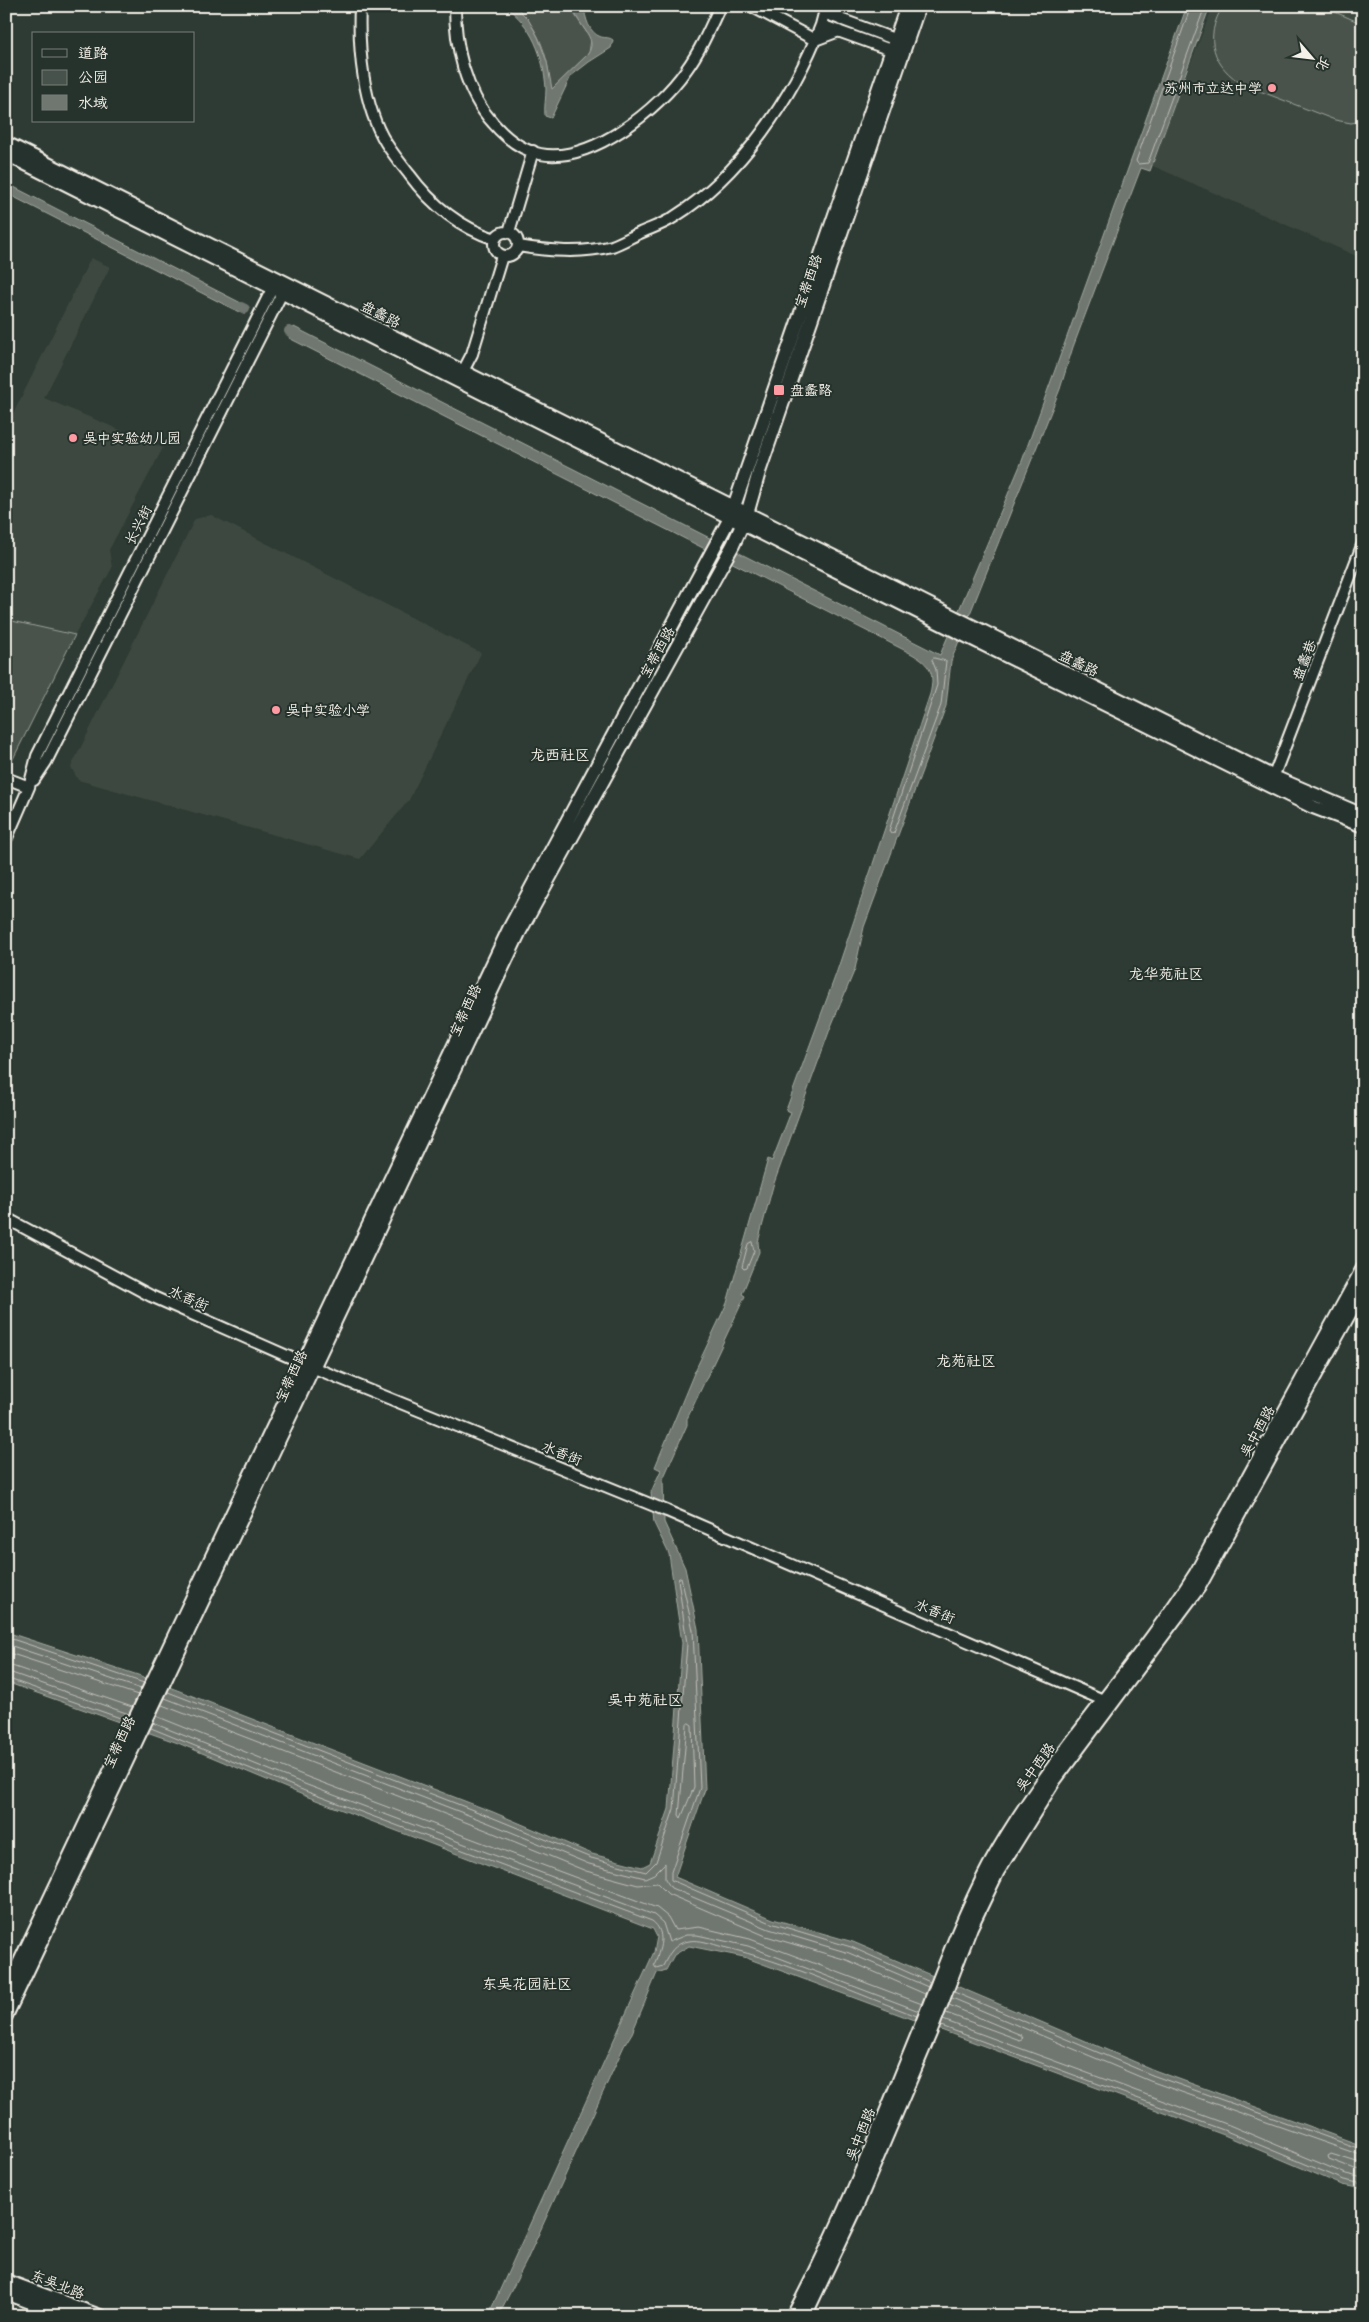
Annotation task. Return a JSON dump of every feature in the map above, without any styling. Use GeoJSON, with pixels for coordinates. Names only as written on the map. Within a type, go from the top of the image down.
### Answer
{"type":"FeatureCollection","features":[{"type":"Feature","properties":{"kind":"main road","name":"宝带西路"},"geometry":{"type":"LineString","coordinates":[[307,1365],[519,932],[733,545],[744,519],[898,47],[907,6]]}},
{"type":"Feature","properties":{"kind":"main road","name":"宝带西路"},"geometry":{"type":"LineString","coordinates":[[6,1991],[160,1678],[509,929],[732,513],[898,47],[919,6]]}},
{"type":"Feature","properties":{"kind":"main road","name":"盘蠡路"},"geometry":{"type":"LineString","coordinates":[[6,143],[279,286]]}},
{"type":"Feature","properties":{"kind":"main road","name":"盘蠡路"},"geometry":{"type":"LineString","coordinates":[[6,154],[279,286],[950,622],[1363,826]]}},
{"type":"Feature","properties":{"kind":"main road","name":"盘蠡路"},"geometry":{"type":"LineString","coordinates":[[1272,782],[1363,815]]}},
{"type":"Feature","properties":{"kind":"main road","name":"吴中西路"},"geometry":{"type":"LineString","coordinates":[[804,2316],[846,2230],[946,1974],[1010,1848],[1196,1572],[1363,1268]]}},
{"type":"Feature","properties":{"kind":"main road","name":"吴中西路"},"geometry":{"type":"LineString","coordinates":[[1108,1702],[1174,1623],[1204,1578],[1363,1289]]}},
{"type":"Feature","properties":{"kind":"main road","name":"宝带西路"},"geometry":{"type":"LineString","coordinates":[[6,2016],[133,1734]]}},
{"type":"Feature","properties":{"kind":"main road","name":"吴中西路"},"geometry":{"type":"LineString","coordinates":[[793,2316],[834,2233],[925,2030]]}},
{"type":"Feature","properties":{"kind":"main road","name":"东吴北路"},"geometry":{"type":"LineString","coordinates":[[6,2280],[100,2316]]}},
{"type":"Feature","properties":{"kind":"main road","name":"东吴北路"},"geometry":{"type":"LineString","coordinates":[[6,2293],[67,2316]]}},
{"type":"Feature","properties":{"kind":"street"},"geometry":{"type":"LineString","coordinates":[[360,6],[359,54],[373,111],[385,142],[426,197],[453,219],[495,239]]}},
{"type":"Feature","properties":{"kind":"street"},"geometry":{"type":"LineString","coordinates":[[455,6],[456,39],[465,74],[481,108],[500,132],[518,145],[540,154],[564,154],[591,148],[614,136],[664,97],[686,70],[703,43],[720,6]]}},
{"type":"Feature","properties":{"kind":"street"},"geometry":{"type":"LineString","coordinates":[[751,6],[815,40],[839,31]]}},
{"type":"Feature","properties":{"kind":"street"},"geometry":{"type":"LineString","coordinates":[[833,6],[841,20]]}},
{"type":"Feature","properties":{"kind":"street"},"geometry":{"type":"LineString","coordinates":[[518,246],[551,251],[581,251],[613,246],[673,218],[708,192],[759,135],[803,69],[825,10],[841,20],[898,47]]}},
{"type":"Feature","properties":{"kind":"street"},"geometry":{"type":"LineString","coordinates":[[821,25],[898,47]]}},
{"type":"Feature","properties":{"kind":"street"},"geometry":{"type":"LineString","coordinates":[[509,232],[533,151]]}},
{"type":"Feature","properties":{"kind":"street"},"geometry":{"type":"LineString","coordinates":[[509,232],[517,238],[518,246],[514,253],[502,256],[496,251],[495,239],[501,233],[509,232]]}},
{"type":"Feature","properties":{"kind":"street"},"geometry":{"type":"LineString","coordinates":[[460,376],[472,354],[502,256]]}},
{"type":"Feature","properties":{"kind":"street","name":"长兴街"},"geometry":{"type":"LineString","coordinates":[[6,840],[29,787],[37,756],[279,286]]}},
{"type":"Feature","properties":{"kind":"street","name":"盘蠡巷"},"geometry":{"type":"LineString","coordinates":[[1272,782],[1363,543]]}},
{"type":"Feature","properties":{"kind":"street"},"geometry":{"type":"LineString","coordinates":[[6,778],[29,787]]}},
{"type":"Feature","properties":{"kind":"street","name":"水香街"},"geometry":{"type":"LineString","coordinates":[[6,1218],[151,1296],[307,1365],[667,1511],[1108,1702]]}},
{"type":"Feature","properties":{"kind":"shaded area","name":"苏州市立达中学"},"geometry":{"type":"Polygon","coordinates":[[[1213,6],[1350,6],[1363,12],[1363,259],[1151,165],[1213,6]]]}},
{"type":"Feature","properties":{"kind":"shaded area","name":"吴中实验幼儿园"},"geometry":{"type":"Polygon","coordinates":[[[91,258],[110,267],[44,398],[163,448],[109,550],[112,568],[75,635],[12,621],[6,625],[6,428],[91,258]]]}},
{"type":"Feature","properties":{"kind":"shaded area","name":"吴中实验小学"},"geometry":{"type":"Polygon","coordinates":[[[211,515],[481,653],[409,800],[360,859],[78,780],[71,767],[195,519],[211,515]]]}},
{"type":"Feature","properties":{"kind":"green space"},"geometry":{"type":"Polygon","coordinates":[[[515,6],[574,6],[575,15],[591,39],[589,53],[553,89],[550,86],[545,53],[536,32],[515,6]]]}},
{"type":"Feature","properties":{"kind":"green space"},"geometry":{"type":"Polygon","coordinates":[[[1223,6],[1321,6],[1363,24],[1363,121],[1351,123],[1335,120],[1244,85],[1233,78],[1218,61],[1214,51],[1213,29],[1223,6]]]}},
{"type":"Feature","properties":{"kind":"green space"},"geometry":{"type":"Polygon","coordinates":[[[12,621],[75,635],[12,761],[6,766],[6,625],[12,621]]]}},
{"type":"Feature","properties":{"kind":"water"},"geometry":{"type":"Polygon","coordinates":[[[504,6],[515,6],[528,19],[538,37],[547,62],[552,89],[587,55],[590,49],[591,42],[575,13],[574,6],[584,6],[587,20],[593,32],[601,37],[613,40],[611,48],[571,76],[551,118],[545,116],[545,77],[535,42],[522,22],[504,6]]]}},
{"type":"Feature","properties":{"kind":"water"},"geometry":{"type":"Polygon","coordinates":[[[1187,6],[1210,6],[1150,171],[1141,168],[1073,347],[1060,389],[951,661],[946,706],[864,927],[855,969],[830,1029],[773,1186],[758,1242],[759,1252],[742,1294],[745,1296],[687,1419],[687,1425],[663,1479],[664,1522],[685,1568],[698,1629],[705,1789],[675,1877],[773,1919],[853,1942],[1154,2070],[1363,2146],[1363,2189],[1342,2185],[1224,2135],[744,1957],[689,1946],[674,1955],[666,1970],[657,1973],[632,2033],[624,2046],[526,2262],[498,2316],[488,2316],[654,1952],[657,1937],[653,1929],[303,1795],[178,1743],[6,1682],[6,1632],[138,1675],[493,1812],[592,1854],[642,1867],[650,1863],[669,1809],[682,1643],[669,1554],[654,1523],[651,1492],[661,1470],[655,1467],[694,1373],[727,1303],[768,1159],[772,1161],[791,1112],[786,1110],[836,974],[930,694],[932,675],[924,662],[912,654],[289,338],[294,327],[940,655],[1022,461],[1187,6]]]}},
{"type":"Feature","properties":{"kind":"water"},"geometry":{"type":"Polygon","coordinates":[[[6,183],[243,304],[239,312],[6,193],[6,183]]]}},
{"type":"Feature","properties":{"kind":"waterway"},"geometry":{"type":"LineString","coordinates":[[241,307],[245,309]]}},
{"type":"Feature","properties":{"kind":"place","name":"苏州市立达中学"},"geometry":{"type":"Point","coordinates":[1272,88]}},
{"type":"Feature","properties":{"kind":"place","name":"盘蠡路"},"geometry":{"type":"Point","coordinates":[779,390]}},
{"type":"Feature","properties":{"kind":"place","name":"吴中实验幼儿园"},"geometry":{"type":"Point","coordinates":[73,438]}},
{"type":"Feature","properties":{"kind":"place","name":"吴中实验小学"},"geometry":{"type":"Point","coordinates":[276,710]}},
{"type":"Feature","properties":{"kind":"district","name":"龙西社区"},"geometry":{"type":"Point","coordinates":[560,755]}},
{"type":"Feature","properties":{"kind":"district","name":"龙华苑社区"},"geometry":{"type":"Point","coordinates":[1166,974]}},
{"type":"Feature","properties":{"kind":"district","name":"龙苑社区"},"geometry":{"type":"Point","coordinates":[966,1361]}},
{"type":"Feature","properties":{"kind":"district","name":"吴中苑社区"},"geometry":{"type":"Point","coordinates":[645,1700]}},
{"type":"Feature","properties":{"kind":"district","name":"东吴花园社区"},"geometry":{"type":"Point","coordinates":[527,1984]}}]}
